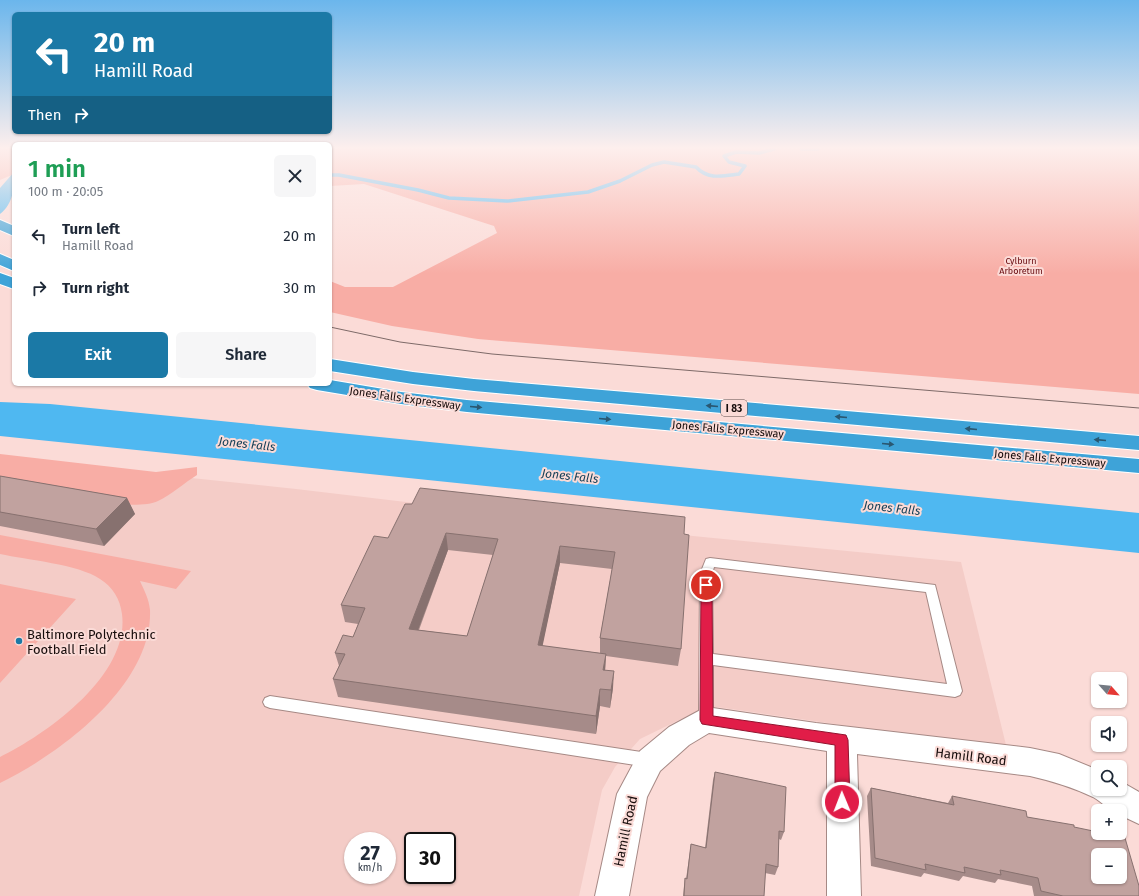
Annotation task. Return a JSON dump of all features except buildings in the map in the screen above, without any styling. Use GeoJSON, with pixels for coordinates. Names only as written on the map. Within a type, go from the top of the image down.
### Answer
{"type":"FeatureCollection","features":[{"type":"Feature","properties":{"kind":"highway"},"geometry":{"type":"LineString","coordinates":[[5,230],[12,239]]}},
{"type":"Feature","properties":{"kind":"highway"},"geometry":{"type":"LineString","coordinates":[[0,259],[12,265]]}},
{"type":"Feature","properties":{"kind":"highway"},"geometry":{"type":"LineString","coordinates":[[0,278],[12,283]]}},
{"type":"Feature","properties":{"kind":"highway","name":"Jones Falls Expressway"},"geometry":{"type":"LineString","coordinates":[[332,365],[405,377],[474,385],[1139,443]]}},
{"type":"Feature","properties":{"kind":"highway","name":"Jones Falls Expressway"},"geometry":{"type":"LineString","coordinates":[[329,386],[401,398],[467,406],[1139,466]]}},
{"type":"Feature","properties":{"kind":"street","name":"Hamill Road"},"geometry":{"type":"LineString","coordinates":[[612,896],[632,794],[650,761],[679,736],[706,720],[842,740],[1030,762],[1059,768],[1091,782]]}},
{"type":"Feature","properties":{"kind":"street"},"geometry":{"type":"LineString","coordinates":[[842,740],[844,896]]}},
{"type":"Feature","properties":{"kind":"street"},"geometry":{"type":"LineString","coordinates":[[1119,796],[1131,802],[1139,809]]}},
{"type":"Feature","properties":{"kind":"lane"},"geometry":{"type":"LineString","coordinates":[[706,659],[955,691],[931,588],[710,562],[706,574],[706,659],[706,720]]}},
{"type":"Feature","properties":{"kind":"lane"},"geometry":{"type":"LineString","coordinates":[[270,702],[650,761]]}},
{"type":"Feature","properties":{"kind":"shaded area"},"geometry":{"type":"Polygon","coordinates":[[[0,458],[296,489],[693,536],[961,562],[1007,749],[717,707],[679,720],[640,739],[615,767],[602,790],[579,896],[0,896],[0,458]]]}},
{"type":"Feature","properties":{"kind":"green space","name":"Cylburn Arboretum"},"geometry":{"type":"Polygon","coordinates":[[[385,191],[1139,191],[1139,394],[478,339],[392,326],[332,312],[332,282],[345,287],[393,287],[497,233],[494,226],[385,191]]]}},
{"type":"Feature","properties":{"kind":"green space"},"geometry":{"type":"Polygon","coordinates":[[[0,454],[156,472],[197,467],[197,475],[168,496],[158,501],[145,504],[126,505],[105,503],[81,500],[0,484],[0,454]]]}},
{"type":"Feature","properties":{"kind":"green space"},"geometry":{"type":"Polygon","coordinates":[[[0,535],[191,571],[176,589],[140,581],[150,610],[147,638],[136,665],[120,690],[99,714],[75,735],[24,770],[0,783],[0,757],[40,734],[61,718],[82,700],[99,680],[113,659],[121,637],[122,614],[120,603],[105,582],[90,574],[66,566],[0,554],[0,535]]]}},
{"type":"Feature","properties":{"kind":"green space","name":"Baltimore Polytechnic Football Field"},"geometry":{"type":"Polygon","coordinates":[[[0,584],[76,599],[0,683],[0,584]]]}},
{"type":"Feature","properties":{"kind":"water"},"geometry":{"type":"Polygon","coordinates":[[[0,191],[12,191],[11,200],[5,210],[0,214],[0,191]]]}},
{"type":"Feature","properties":{"kind":"water","name":"Jones Falls"},"geometry":{"type":"Polygon","coordinates":[[[0,402],[50,404],[1139,513],[1139,553],[0,436],[0,402]]]}},
{"type":"Feature","properties":{"kind":"waterway"},"geometry":{"type":"LineString","coordinates":[[421,191],[449,198],[507,201],[591,191]]}},
{"type":"Feature","properties":{"kind":"tram line"},"geometry":{"type":"LineString","coordinates":[[332,327],[400,342],[492,354],[1139,408]]}},
{"type":"Feature","properties":{"kind":"place","name":"Baltimore Polytechnic Football Field"},"geometry":{"type":"Point","coordinates":[19,641]}},
{"type":"Feature","properties":{"kind":"route"},"geometry":{"type":"LineString","coordinates":[[706,585],[706,720],[842,740],[842,802]]}}]}
